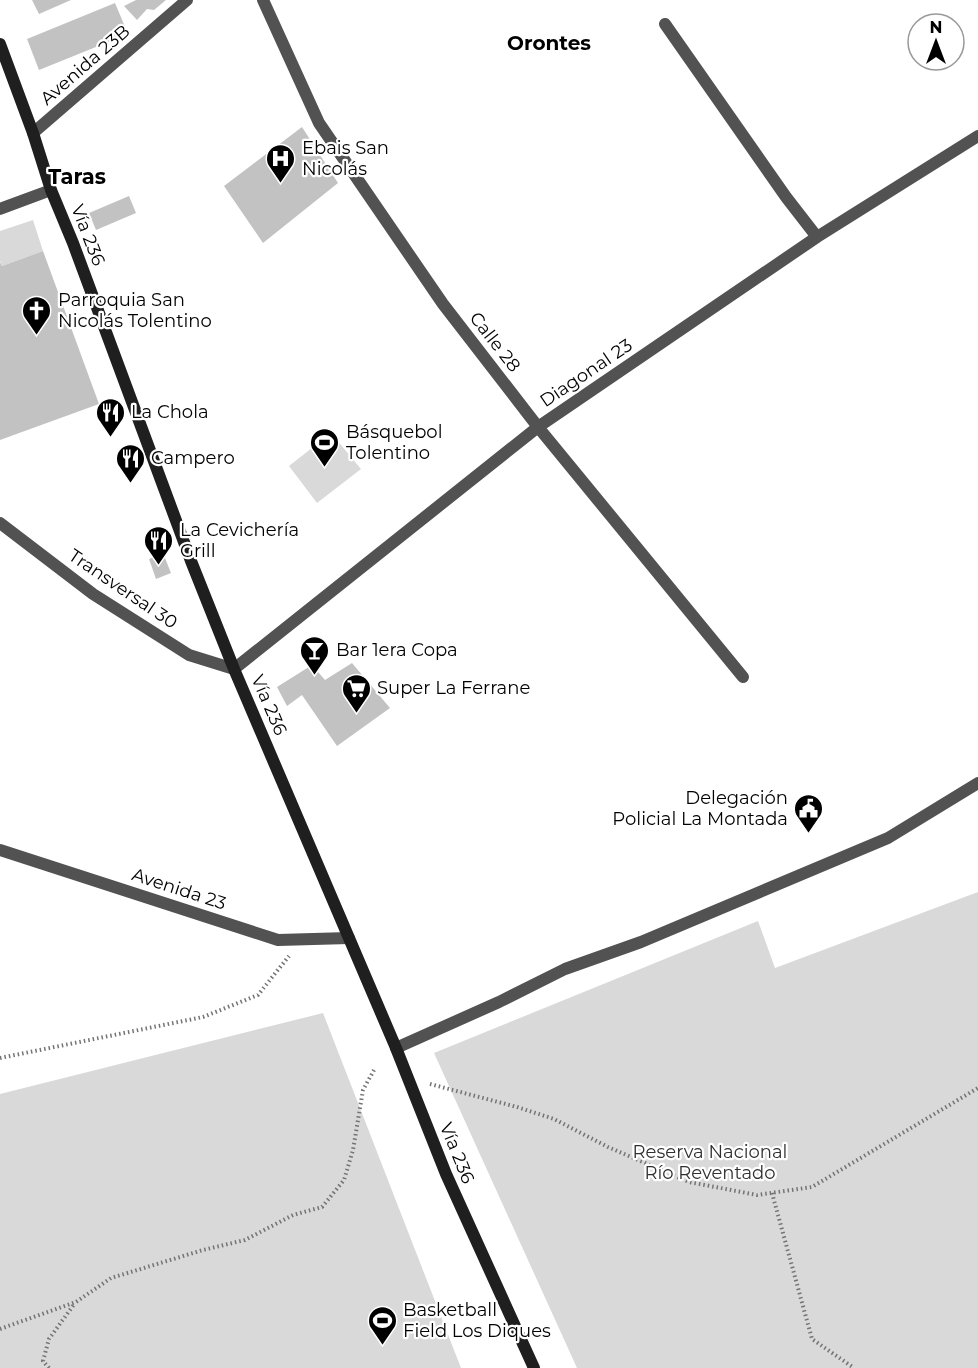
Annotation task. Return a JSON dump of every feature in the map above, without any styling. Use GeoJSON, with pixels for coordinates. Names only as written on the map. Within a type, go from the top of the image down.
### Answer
{"type":"FeatureCollection","features":[{"type":"Feature","properties":{"kind":"main road","name":"Vía 236"},"geometry":{"type":"LineString","coordinates":[[0,44],[33,133],[51,190],[234,669],[396,1048],[446,1174],[534,1368]]}},
{"type":"Feature","properties":{"kind":"street","name":"Avenida 23B"},"geometry":{"type":"LineString","coordinates":[[33,133],[187,0]]}},
{"type":"Feature","properties":{"kind":"street","name":"Calle 28"},"geometry":{"type":"LineString","coordinates":[[263,0],[319,123],[442,304],[538,427],[742,677]]}},
{"type":"Feature","properties":{"kind":"street"},"geometry":{"type":"LineString","coordinates":[[665,24],[816,237]]}},
{"type":"Feature","properties":{"kind":"street","name":"Diagonal 23"},"geometry":{"type":"LineString","coordinates":[[234,669],[538,427],[816,237],[978,136]]}},
{"type":"Feature","properties":{"kind":"street"},"geometry":{"type":"LineString","coordinates":[[0,209],[51,190]]}},
{"type":"Feature","properties":{"kind":"street","name":"Transversal 30"},"geometry":{"type":"LineString","coordinates":[[0,523],[93,594],[189,655],[234,669]]}},
{"type":"Feature","properties":{"kind":"street"},"geometry":{"type":"LineString","coordinates":[[396,1048],[499,1002],[565,969],[641,942],[888,838],[978,783]]}},
{"type":"Feature","properties":{"kind":"street","name":"Avenida 23"},"geometry":{"type":"LineString","coordinates":[[0,850],[278,940],[349,938]]}},
{"type":"Feature","properties":{"kind":"path"},"geometry":{"type":"LineString","coordinates":[[0,1058],[203,1017],[258,995],[303,940]]}},
{"type":"Feature","properties":{"kind":"path"},"geometry":{"type":"LineString","coordinates":[[0,1329],[76,1302],[111,1278],[203,1250],[245,1240],[293,1215],[322,1207],[344,1180],[363,1090],[374,1070]]}},
{"type":"Feature","properties":{"kind":"path"},"geometry":{"type":"LineString","coordinates":[[430,1084],[554,1119],[608,1147],[688,1182],[756,1195],[812,1187],[978,1088]]}},
{"type":"Feature","properties":{"kind":"path"},"geometry":{"type":"LineString","coordinates":[[772,1193],[812,1339],[854,1368]]}},
{"type":"Feature","properties":{"kind":"path"},"geometry":{"type":"LineString","coordinates":[[43,1368],[49,1339],[76,1302]]}},
{"type":"Feature","properties":{"kind":"path"},"geometry":{"type":"LineString","coordinates":[[43,1361],[49,1368]]}},
{"type":"Feature","properties":{"kind":"green space"},"geometry":{"type":"Polygon","coordinates":[[[33,220],[43,251],[2,266],[0,231],[33,220]]]}},
{"type":"Feature","properties":{"kind":"green space","name":"Básquebol Tolentino"},"geometry":{"type":"Polygon","coordinates":[[[331,433],[361,469],[317,503],[289,466],[331,433]]]}},
{"type":"Feature","properties":{"kind":"green space","name":"Reserva Nacional Río Reventado"},"geometry":{"type":"Polygon","coordinates":[[[978,892],[978,1368],[577,1368],[434,1053],[758,921],[775,968],[978,892]]]}},
{"type":"Feature","properties":{"kind":"green space"},"geometry":{"type":"Polygon","coordinates":[[[323,1013],[461,1368],[0,1368],[0,1094],[323,1013]]]}},
{"type":"Feature","properties":{"kind":"building"},"geometry":{"type":"Polygon","coordinates":[[[32,0],[71,0],[39,14],[32,0]]]}},
{"type":"Feature","properties":{"kind":"building"},"geometry":{"type":"Polygon","coordinates":[[[136,0],[166,0],[154,10],[147,9],[137,20],[124,6],[136,0]]]}},
{"type":"Feature","properties":{"kind":"building"},"geometry":{"type":"Polygon","coordinates":[[[115,3],[128,34],[39,70],[27,39],[115,3]]]}},
{"type":"Feature","properties":{"kind":"building","name":"Ebais San Nicolás"},"geometry":{"type":"Polygon","coordinates":[[[302,127],[338,183],[263,243],[224,186],[302,127]]]}},
{"type":"Feature","properties":{"kind":"building"},"geometry":{"type":"Polygon","coordinates":[[[129,196],[136,213],[96,230],[89,213],[129,196]]]}},
{"type":"Feature","properties":{"kind":"building","name":"Parroquia San Nicolás Tolentino"},"geometry":{"type":"Polygon","coordinates":[[[43,251],[99,404],[0,440],[0,262],[2,266],[43,251]]]}},
{"type":"Feature","properties":{"kind":"building","name":"La Cevichería Grill"},"geometry":{"type":"Polygon","coordinates":[[[163,553],[171,573],[156,579],[149,559],[163,553]]]}},
{"type":"Feature","properties":{"kind":"building"},"geometry":{"type":"Polygon","coordinates":[[[352,663],[390,708],[337,746],[302,695],[287,706],[277,687],[312,665],[325,680],[352,663]]]}},
{"type":"Feature","properties":{"kind":"place","name":"Ebais San Nicolás"},"geometry":{"type":"Point","coordinates":[281,184]}},
{"type":"Feature","properties":{"kind":"place","name":"Parroquia San Nicolás Tolentino"},"geometry":{"type":"Point","coordinates":[37,336]}},
{"type":"Feature","properties":{"kind":"place","name":"La Chola"},"geometry":{"type":"Point","coordinates":[110,438]}},
{"type":"Feature","properties":{"kind":"place","name":"Básquebol Tolentino"},"geometry":{"type":"Point","coordinates":[325,468]}},
{"type":"Feature","properties":{"kind":"place","name":"Campero"},"geometry":{"type":"Point","coordinates":[130,484]}},
{"type":"Feature","properties":{"kind":"place","name":"La Cevichería Grill"},"geometry":{"type":"Point","coordinates":[159,566]}},
{"type":"Feature","properties":{"kind":"place","name":"Bar 1era Copa"},"geometry":{"type":"Point","coordinates":[315,676]}},
{"type":"Feature","properties":{"kind":"place","name":"Super La Ferrane"},"geometry":{"type":"Point","coordinates":[356,714]}},
{"type":"Feature","properties":{"kind":"place","name":"Delegación Policial La Montada"},"geometry":{"type":"Point","coordinates":[809,834]}},
{"type":"Feature","properties":{"kind":"place","name":"Basketball Field Los Diques"},"geometry":{"type":"Point","coordinates":[382,1346]}},
{"type":"Feature","properties":{"kind":"district","name":"Orontes"},"geometry":{"type":"Point","coordinates":[549,43]}},
{"type":"Feature","properties":{"kind":"district","name":"Taras"},"geometry":{"type":"Point","coordinates":[77,176]}}]}
